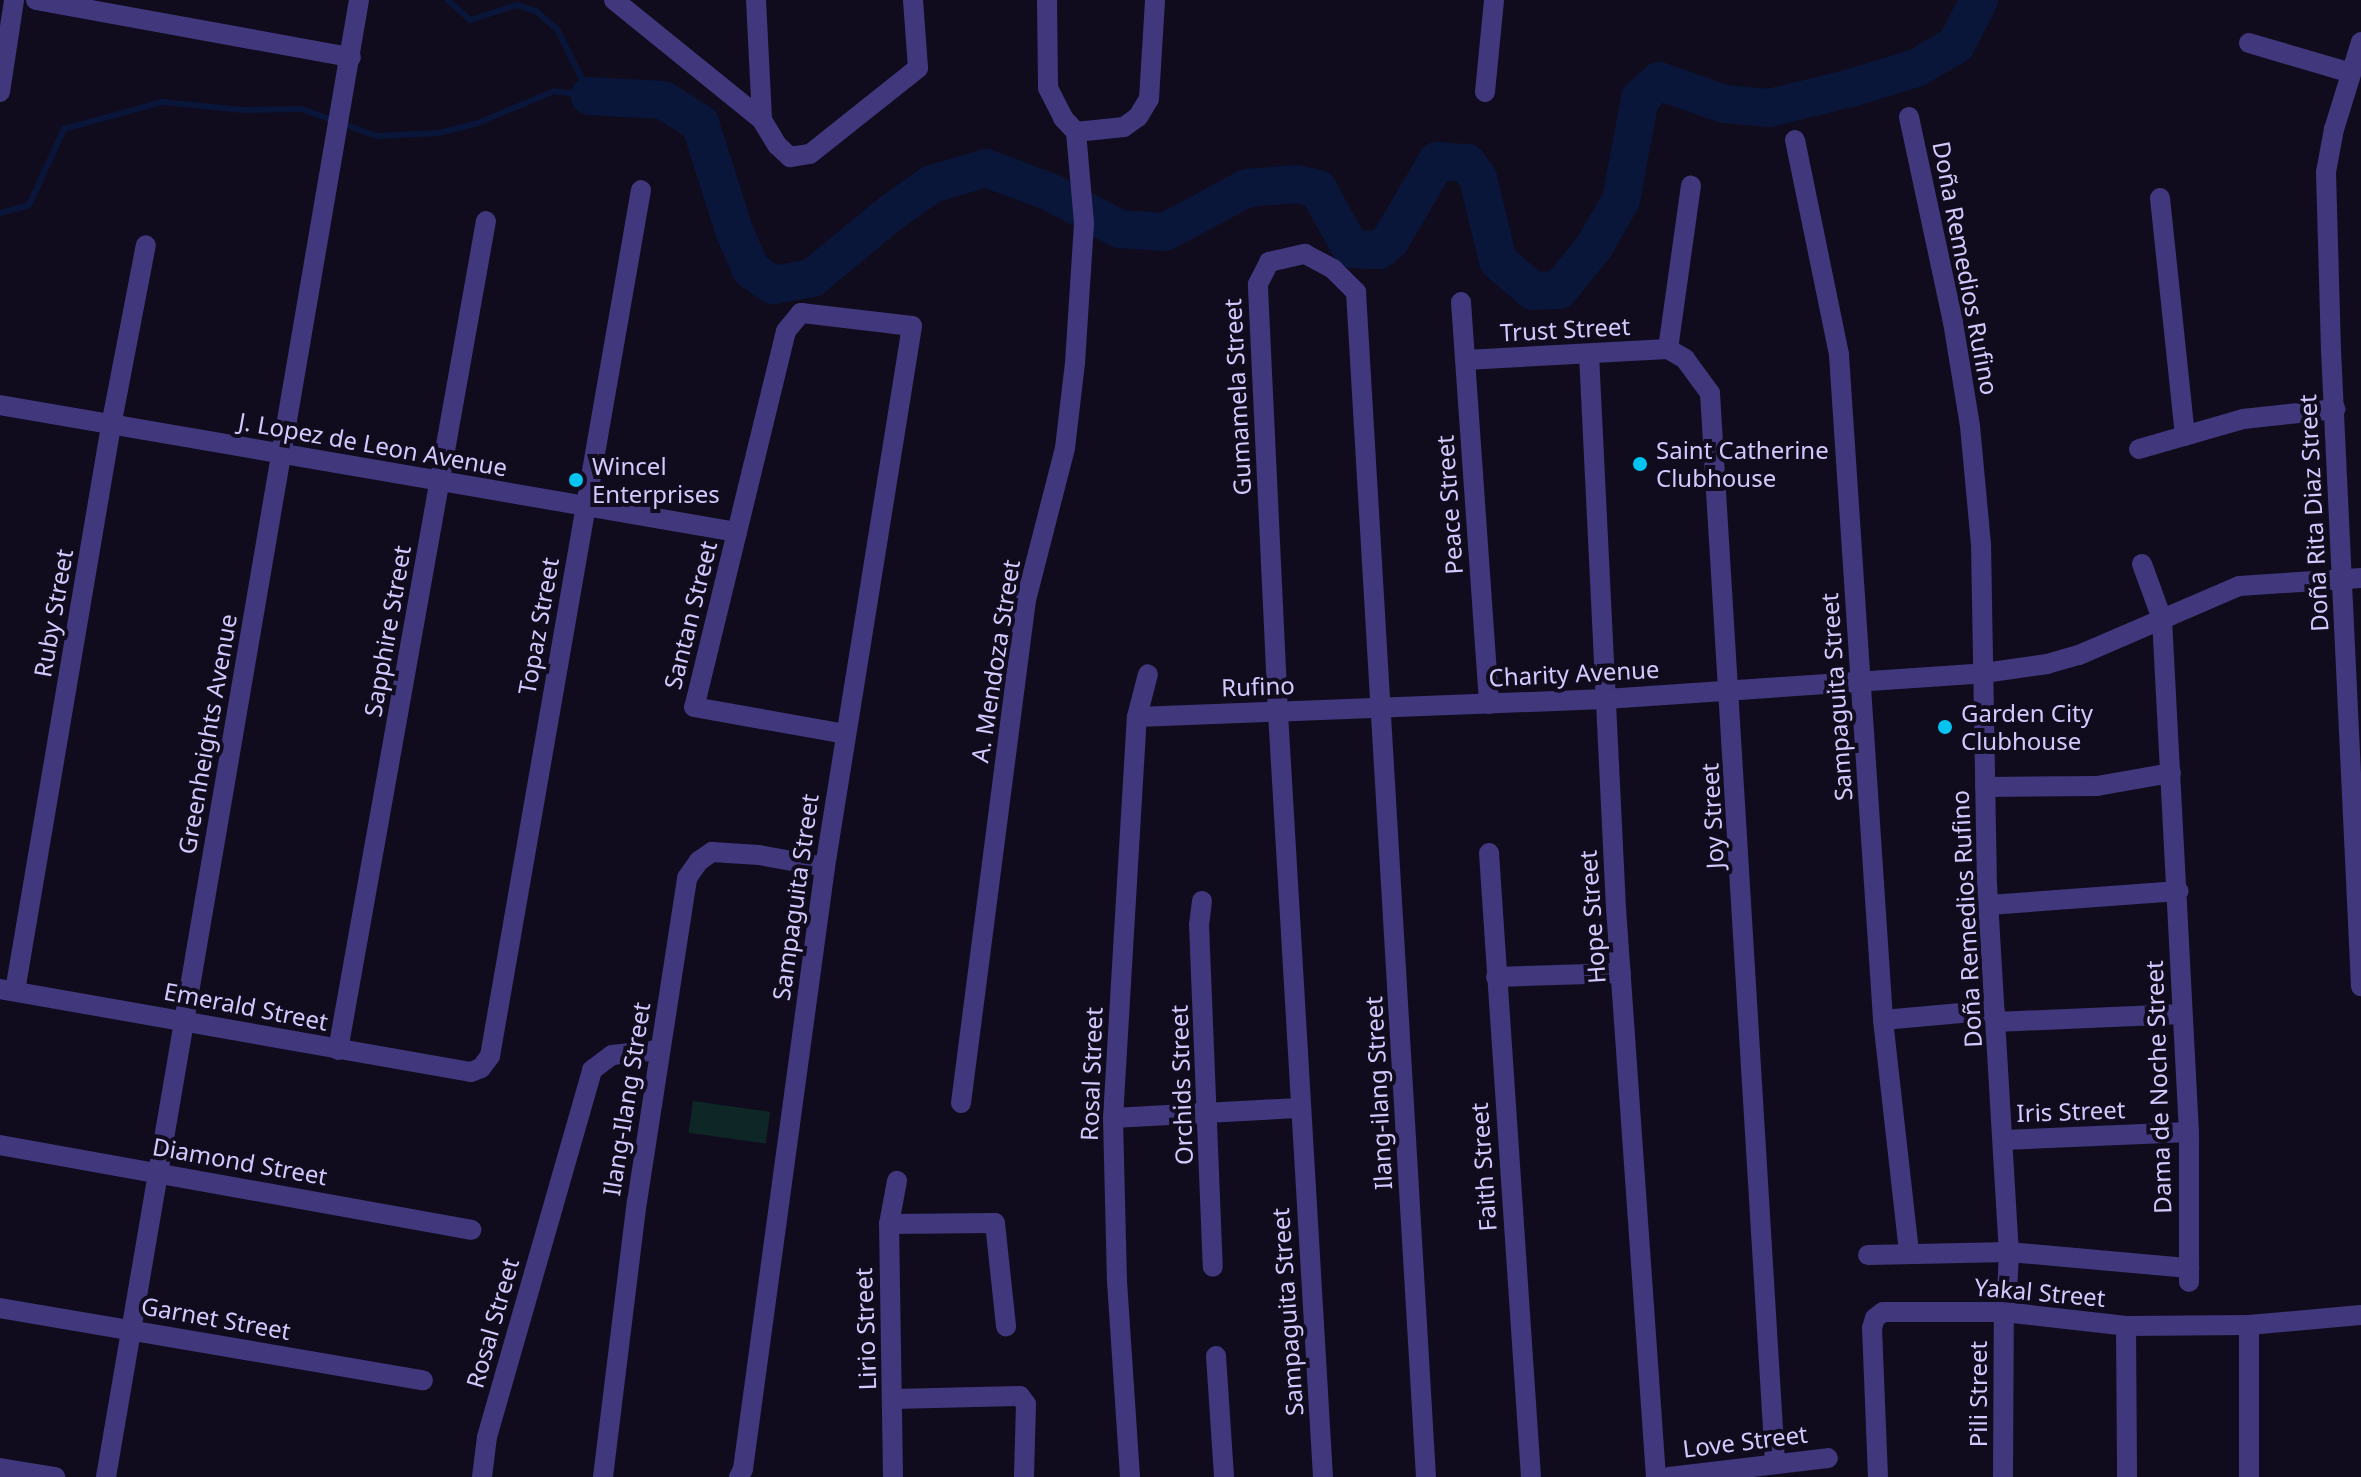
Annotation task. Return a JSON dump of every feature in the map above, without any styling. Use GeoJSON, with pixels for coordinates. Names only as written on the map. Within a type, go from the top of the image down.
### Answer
{"type":"FeatureCollection","features":[{"type":"Feature","properties":{"kind":"street"},"geometry":{"type":"LineString","coordinates":[[0,92],[14,0]]}},
{"type":"Feature","properties":{"kind":"street"},"geometry":{"type":"LineString","coordinates":[[36,0],[351,57]]}},
{"type":"Feature","properties":{"kind":"street","name":"Greenheights Avenue"},"geometry":{"type":"LineString","coordinates":[[106,1477],[359,0]]}},
{"type":"Feature","properties":{"kind":"street"},"geometry":{"type":"LineString","coordinates":[[614,0],[762,120],[777,145],[790,157],[810,154],[918,68],[913,0]]}},
{"type":"Feature","properties":{"kind":"street"},"geometry":{"type":"LineString","coordinates":[[756,0],[762,120]]}},
{"type":"Feature","properties":{"kind":"street"},"geometry":{"type":"LineString","coordinates":[[1047,0],[1048,88],[1063,118],[1076,132],[1124,127],[1138,117],[1149,99],[1155,0]]}},
{"type":"Feature","properties":{"kind":"street"},"geometry":{"type":"LineString","coordinates":[[1485,92],[1494,0]]}},
{"type":"Feature","properties":{"kind":"street","name":"Doña Rita Diaz Street"},"geometry":{"type":"LineString","coordinates":[[2361,42],[2334,129],[2326,172],[2335,409],[2352,579],[2361,986]]}},
{"type":"Feature","properties":{"kind":"street"},"geometry":{"type":"LineString","coordinates":[[2249,43],[2351,73]]}},
{"type":"Feature","properties":{"kind":"street","name":"Doña Remedios Rufino"},"geometry":{"type":"LineString","coordinates":[[1909,117],[1953,322],[1970,426],[1981,544],[1989,905],[2009,1252],[2006,1302]]}},
{"type":"Feature","properties":{"kind":"street","name":"A. Mendoza Street"},"geometry":{"type":"LineString","coordinates":[[961,1103],[1026,600],[1065,448],[1075,363],[1082,216],[1076,132]]}},
{"type":"Feature","properties":{"kind":"street","name":"Sampaguita Street"},"geometry":{"type":"LineString","coordinates":[[1795,140],[1839,355],[1883,1020],[1909,1253]]}},
{"type":"Feature","properties":{"kind":"street"},"geometry":{"type":"LineString","coordinates":[[1668,349],[1691,186]]}},
{"type":"Feature","properties":{"kind":"street","name":"Topaz Street"},"geometry":{"type":"LineString","coordinates":[[481,1068],[490,1056],[641,190]]}},
{"type":"Feature","properties":{"kind":"street"},"geometry":{"type":"LineString","coordinates":[[2160,198],[2185,436]]}},
{"type":"Feature","properties":{"kind":"street","name":"Sapphire Street"},"geometry":{"type":"LineString","coordinates":[[338,1050],[486,221]]}},
{"type":"Feature","properties":{"kind":"street","name":"Ruby Street"},"geometry":{"type":"LineString","coordinates":[[7,990],[146,245]]}},
{"type":"Feature","properties":{"kind":"street","name":"Gumamela Street"},"geometry":{"type":"LineString","coordinates":[[1278,712],[1258,284],[1269,262],[1305,254],[1333,269],[1356,292],[1382,706]]}},
{"type":"Feature","properties":{"kind":"street","name":"Peace Street"},"geometry":{"type":"LineString","coordinates":[[1461,302],[1489,704]]}},
{"type":"Feature","properties":{"kind":"street","name":"Santan Street"},"geometry":{"type":"LineString","coordinates":[[846,734],[694,707],[786,331],[801,313],[912,326]]}},
{"type":"Feature","properties":{"kind":"street","name":"Sampaguita Street"},"geometry":{"type":"LineString","coordinates":[[745,1474],[825,867],[912,326]]}},
{"type":"Feature","properties":{"kind":"street","name":"Trust Street"},"geometry":{"type":"LineString","coordinates":[[1465,360],[1668,349]]}},
{"type":"Feature","properties":{"kind":"street","name":"Joy Street"},"geometry":{"type":"LineString","coordinates":[[1668,349],[1685,359],[1710,393],[1731,689],[1775,1462]]}},
{"type":"Feature","properties":{"kind":"street","name":"Hope Street"},"geometry":{"type":"LineString","coordinates":[[1589,354],[1621,973],[1656,1477]]}},
{"type":"Feature","properties":{"kind":"street","name":"J. Lopez de Leon Avenue"},"geometry":{"type":"LineString","coordinates":[[0,405],[737,532]]}},
{"type":"Feature","properties":{"kind":"street"},"geometry":{"type":"LineString","coordinates":[[2139,449],[2243,419],[2335,409]]}},
{"type":"Feature","properties":{"kind":"street","name":"Dama de Noche Street"},"geometry":{"type":"LineString","coordinates":[[2009,1252],[2189,1275],[2189,1132],[2162,619],[2142,564]]}},
{"type":"Feature","properties":{"kind":"street","name":"Charity Avenue"},"geometry":{"type":"LineString","coordinates":[[1382,706],[1606,699],[1984,673],[2047,664],[2239,586],[2352,579]]}},
{"type":"Feature","properties":{"kind":"street","name":"Rosal Street"},"geometry":{"type":"LineString","coordinates":[[1130,1477],[1117,1282],[1113,1118],[1137,717],[1148,674]]}},
{"type":"Feature","properties":{"kind":"street","name":"Rufino"},"geometry":{"type":"LineString","coordinates":[[1137,717],[1382,706]]}},
{"type":"Feature","properties":{"kind":"street","name":"Ilang-ilang Street"},"geometry":{"type":"LineString","coordinates":[[1382,706],[1426,1477]]}},
{"type":"Feature","properties":{"kind":"street","name":"Sampaguita Street"},"geometry":{"type":"LineString","coordinates":[[1278,712],[1323,1477]]}},
{"type":"Feature","properties":{"kind":"street"},"geometry":{"type":"LineString","coordinates":[[1985,787],[2097,786],[2171,773]]}},
{"type":"Feature","properties":{"kind":"street","name":"Ilang-Ilang Street"},"geometry":{"type":"LineString","coordinates":[[603,1477],[659,1050],[687,878],[699,861],[712,852],[759,855],[825,867]]}},
{"type":"Feature","properties":{"kind":"street","name":"Faith Street"},"geometry":{"type":"LineString","coordinates":[[1489,853],[1531,1477]]}},
{"type":"Feature","properties":{"kind":"street"},"geometry":{"type":"LineString","coordinates":[[1989,905],[2178,891]]}},
{"type":"Feature","properties":{"kind":"street","name":"Orchids Street"},"geometry":{"type":"LineString","coordinates":[[1202,901],[1199,924],[1213,1267]]}},
{"type":"Feature","properties":{"kind":"street"},"geometry":{"type":"LineString","coordinates":[[1496,977],[1621,973]]}},
{"type":"Feature","properties":{"kind":"street","name":"Emerald Street"},"geometry":{"type":"LineString","coordinates":[[7,990],[471,1072],[481,1068]]}},
{"type":"Feature","properties":{"kind":"street"},"geometry":{"type":"LineString","coordinates":[[1883,1020],[2181,1014]]}},
{"type":"Feature","properties":{"kind":"street","name":"Rosal Street"},"geometry":{"type":"LineString","coordinates":[[482,1477],[487,1437],[592,1070],[612,1055],[659,1050]]}},
{"type":"Feature","properties":{"kind":"street"},"geometry":{"type":"LineString","coordinates":[[1113,1118],[1300,1108]]}},
{"type":"Feature","properties":{"kind":"street","name":"Iris Street"},"geometry":{"type":"LineString","coordinates":[[2003,1140],[2189,1132]]}},
{"type":"Feature","properties":{"kind":"street","name":"Diamond Street"},"geometry":{"type":"LineString","coordinates":[[0,1145],[471,1230]]}},
{"type":"Feature","properties":{"kind":"street","name":"Lirio Street"},"geometry":{"type":"LineString","coordinates":[[893,1477],[889,1224],[897,1181]]}},
{"type":"Feature","properties":{"kind":"street"},"geometry":{"type":"LineString","coordinates":[[889,1224],[995,1223],[1006,1326]]}},
{"type":"Feature","properties":{"kind":"street"},"geometry":{"type":"LineString","coordinates":[[1868,1255],[2009,1252]]}},
{"type":"Feature","properties":{"kind":"street","name":"Yakal Street"},"geometry":{"type":"LineString","coordinates":[[1878,1477],[1872,1328],[1875,1318],[1883,1312],[2006,1302],[2126,1326],[2249,1325],[2361,1315]]}},
{"type":"Feature","properties":{"kind":"street","name":"Pili Street"},"geometry":{"type":"LineString","coordinates":[[2003,1477],[2006,1302]]}},
{"type":"Feature","properties":{"kind":"street","name":"Garnet Street"},"geometry":{"type":"LineString","coordinates":[[0,1308],[423,1380]]}},
{"type":"Feature","properties":{"kind":"street"},"geometry":{"type":"LineString","coordinates":[[2249,1325],[2249,1477]]}},
{"type":"Feature","properties":{"kind":"street"},"geometry":{"type":"LineString","coordinates":[[2126,1326],[2127,1477]]}},
{"type":"Feature","properties":{"kind":"street"},"geometry":{"type":"LineString","coordinates":[[1216,1356],[1224,1477]]}},
{"type":"Feature","properties":{"kind":"street"},"geometry":{"type":"LineString","coordinates":[[893,1399],[1020,1396],[1026,1404],[1024,1477]]}},
{"type":"Feature","properties":{"kind":"street","name":"Love Street"},"geometry":{"type":"LineString","coordinates":[[1669,1477],[1828,1458]]}},
{"type":"Feature","properties":{"kind":"street"},"geometry":{"type":"LineString","coordinates":[[0,1468],[55,1477]]}},
{"type":"Feature","properties":{"kind":"green space"},"geometry":{"type":"Polygon","coordinates":[[[693,1101],[770,1112],[766,1144],[689,1133],[693,1101]]]}},
{"type":"Feature","properties":{"kind":"waterway"},"geometry":{"type":"LineString","coordinates":[[448,0],[470,20],[517,5],[536,11],[557,29],[590,95]]}},
{"type":"Feature","properties":{"kind":"waterway"},"geometry":{"type":"LineString","coordinates":[[590,96],[663,100],[700,123],[734,230],[751,270],[773,285],[812,278],[892,212],[932,184],[986,168],[1050,192],[1119,229],[1165,232],[1247,188],[1297,184],[1318,189],[1351,249],[1379,250],[1390,241],[1437,161],[1467,163],[1478,178],[1498,261],[1533,291],[1559,290],[1594,247],[1621,200],[1640,98],[1659,81],[1724,104],[1769,108],[1851,88],[1916,68],[1956,45],[1979,0]]}},
{"type":"Feature","properties":{"kind":"waterway"},"geometry":{"type":"LineString","coordinates":[[0,213],[29,205],[64,129],[162,102],[242,110],[302,109],[376,136],[439,133],[478,123],[554,91],[590,96]]}},
{"type":"Feature","properties":{"kind":"place","name":"Saint Catherine Clubhouse"},"geometry":{"type":"Point","coordinates":[1640,464]}},
{"type":"Feature","properties":{"kind":"place","name":"Wincel Enterprises"},"geometry":{"type":"Point","coordinates":[576,480]}},
{"type":"Feature","properties":{"kind":"place","name":"Garden City Clubhouse"},"geometry":{"type":"Point","coordinates":[1945,727]}}]}
